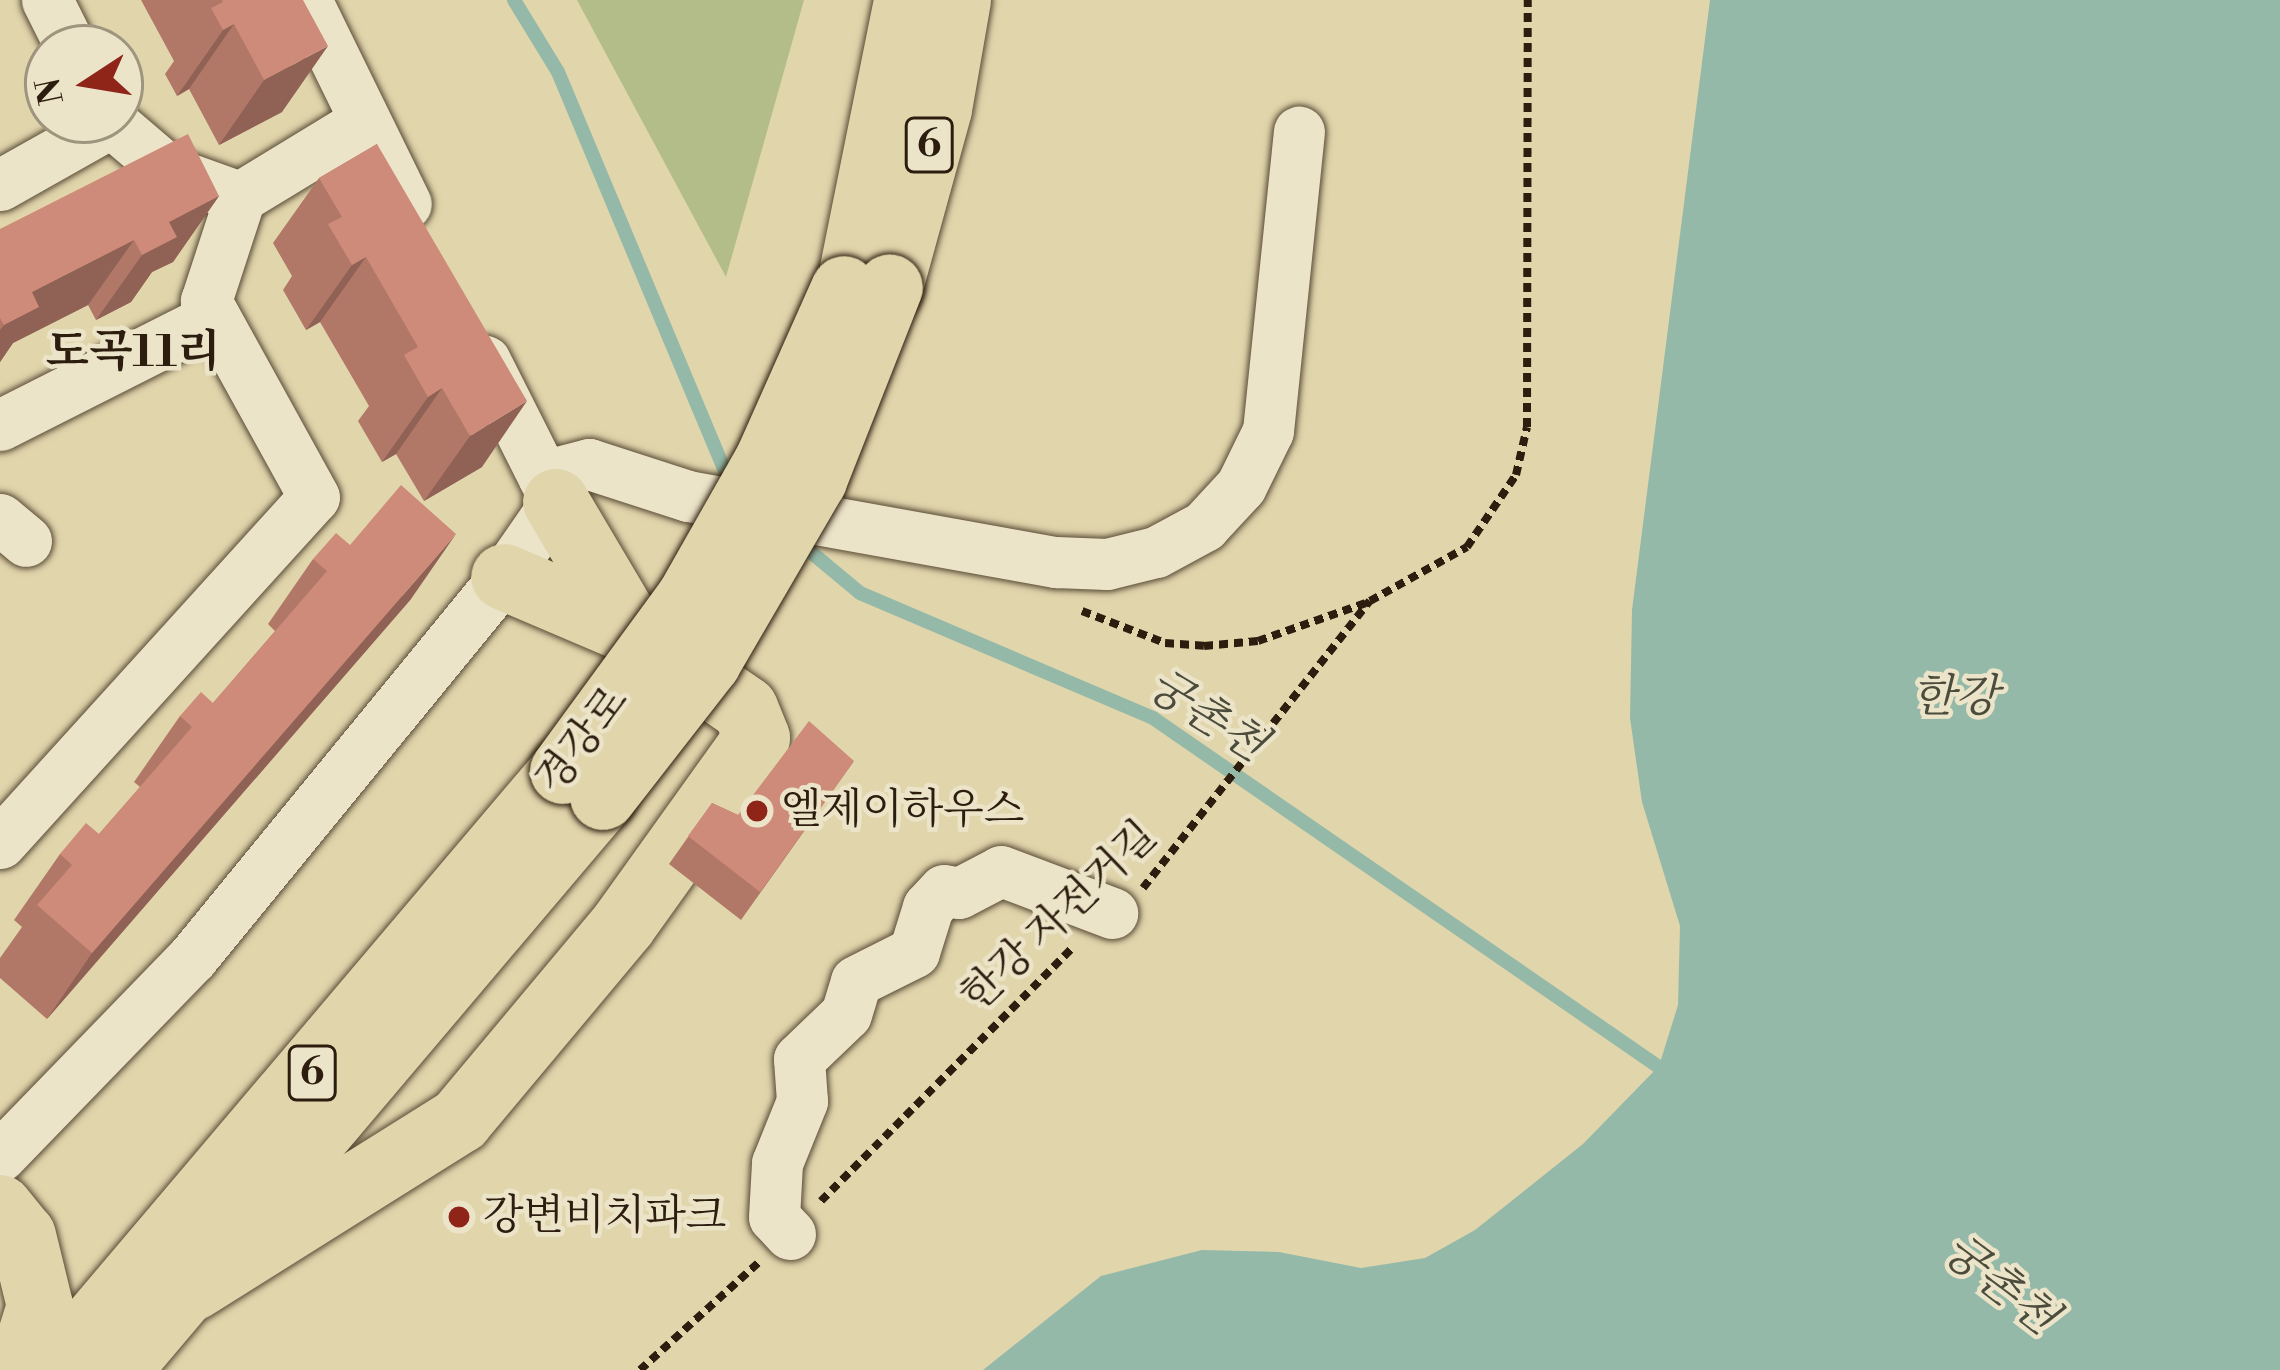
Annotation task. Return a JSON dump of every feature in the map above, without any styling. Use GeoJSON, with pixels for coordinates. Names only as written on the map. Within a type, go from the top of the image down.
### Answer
{"type":"FeatureCollection","features":[{"type":"Feature","properties":{"kind":"main road","name":"경강로"},"geometry":{"type":"LineString","coordinates":[[872,278],[907,0]]}},
{"type":"Feature","properties":{"kind":"main road","name":"경강로"},"geometry":{"type":"LineString","coordinates":[[55,1370],[583,784],[708,662],[814,480],[872,278],[939,109],[958,0]]}},
{"type":"Feature","properties":{"kind":"main road"},"geometry":{"type":"LineString","coordinates":[[549,489],[633,632]]}},
{"type":"Feature","properties":{"kind":"main road"},"geometry":{"type":"LineString","coordinates":[[194,1287],[460,1120],[623,926],[757,739],[745,710],[633,632],[504,577]]}},
{"type":"Feature","properties":{"kind":"main road","name":"경강로"},"geometry":{"type":"LineString","coordinates":[[118,1370],[194,1287],[583,784]]}},
{"type":"Feature","properties":{"kind":"main road"},"geometry":{"type":"LineString","coordinates":[[0,1208],[22,1236],[40,1306],[20,1370]]}},
{"type":"Feature","properties":{"kind":"street"},"geometry":{"type":"LineString","coordinates":[[306,0],[424,238]]}},
{"type":"Feature","properties":{"kind":"street"},"geometry":{"type":"LineString","coordinates":[[0,844],[314,497],[206,301],[240,197],[365,121]]}},
{"type":"Feature","properties":{"kind":"street"},"geometry":{"type":"LineString","coordinates":[[0,1156],[192,958],[504,577],[549,489],[589,464],[714,501],[806,520],[1107,564],[1156,552],[1204,526],[1241,487],[1268,430],[1299,132]]}},
{"type":"Feature","properties":{"kind":"street"},"geometry":{"type":"LineString","coordinates":[[0,185],[72,144]]}},
{"type":"Feature","properties":{"kind":"street"},"geometry":{"type":"LineString","coordinates":[[136,144],[170,172],[240,197]]}},
{"type":"Feature","properties":{"kind":"street"},"geometry":{"type":"LineString","coordinates":[[0,425],[214,317]]}},
{"type":"Feature","properties":{"kind":"street"},"geometry":{"type":"LineString","coordinates":[[465,320],[549,489]]}},
{"type":"Feature","properties":{"kind":"street"},"geometry":{"type":"LineString","coordinates":[[790,1234],[774,1216],[777,1163],[802,1100],[800,1059],[846,1014],[856,981],[914,952],[928,907],[944,890],[959,892],[1001,871],[1112,913]]}},
{"type":"Feature","properties":{"kind":"path","name":"한강 자전거길"},"geometry":{"type":"LineString","coordinates":[[640,1370],[790,1234],[1004,1010],[1173,857],[1370,602],[1467,548],[1516,475],[1527,427],[1528,0]]}},
{"type":"Feature","properties":{"kind":"path"},"geometry":{"type":"LineString","coordinates":[[1004,552],[1080,610],[1165,643],[1258,641],[1370,602]]}},
{"type":"Feature","properties":{"kind":"green space"},"geometry":{"type":"Polygon","coordinates":[[[577,0],[804,0],[726,277],[577,0]]]}},
{"type":"Feature","properties":{"kind":"water","name":"한강"},"geometry":{"type":"Polygon","coordinates":[[[1710,0],[2280,0],[2280,1370],[983,1370],[1101,1276],[1202,1250],[1279,1252],[1361,1268],[1425,1258],[1475,1230],[1583,1144],[1659,1066],[1678,1005],[1680,926],[1642,802],[1630,718],[1632,610],[1710,0]]]}},
{"type":"Feature","properties":{"kind":"building"},"geometry":{"type":"Polygon","coordinates":[[[222,0],[303,0],[328,46],[264,80],[234,24],[223,30],[211,8],[222,0]]]}},
{"type":"Feature","properties":{"kind":"building"},"geometry":{"type":"Polygon","coordinates":[[[188,134],[219,196],[169,222],[177,237],[142,255],[134,240],[32,292],[39,307],[4,325],[0,318],[0,229],[188,134]]]}},
{"type":"Feature","properties":{"kind":"building"},"geometry":{"type":"Polygon","coordinates":[[[377,144],[527,401],[470,436],[442,388],[428,397],[404,355],[418,347],[366,257],[352,265],[328,224],[342,217],[319,178],[377,144]]]}},
{"type":"Feature","properties":{"kind":"building"},"geometry":{"type":"Polygon","coordinates":[[[401,485],[456,534],[92,953],[37,905],[72,865],[60,854],[86,823],[99,834],[192,727],[180,716],[201,692],[213,703],[327,571],[313,559],[336,533],[350,545],[401,485]]]}},
{"type":"Feature","properties":{"kind":"building"},"geometry":{"type":"Polygon","coordinates":[[[809,721],[854,761],[760,892],[688,836],[712,803],[738,815],[809,721]]]}},
{"type":"Feature","properties":{"kind":"waterway","name":"궁촌천"},"geometry":{"type":"LineString","coordinates":[[514,0],[558,72],[732,487]]}},
{"type":"Feature","properties":{"kind":"waterway","name":"궁촌천"},"geometry":{"type":"LineString","coordinates":[[800,543],[860,593],[1153,718],[1672,1076]]}},
{"type":"Feature","properties":{"kind":"place","name":"엘제이하우스"},"geometry":{"type":"Point","coordinates":[757,811]}},
{"type":"Feature","properties":{"kind":"place","name":"강변비치파크"},"geometry":{"type":"Point","coordinates":[459,1217]}},
{"type":"Feature","properties":{"kind":"district","name":"도곡11리"},"geometry":{"type":"Point","coordinates":[133,353]}}]}
